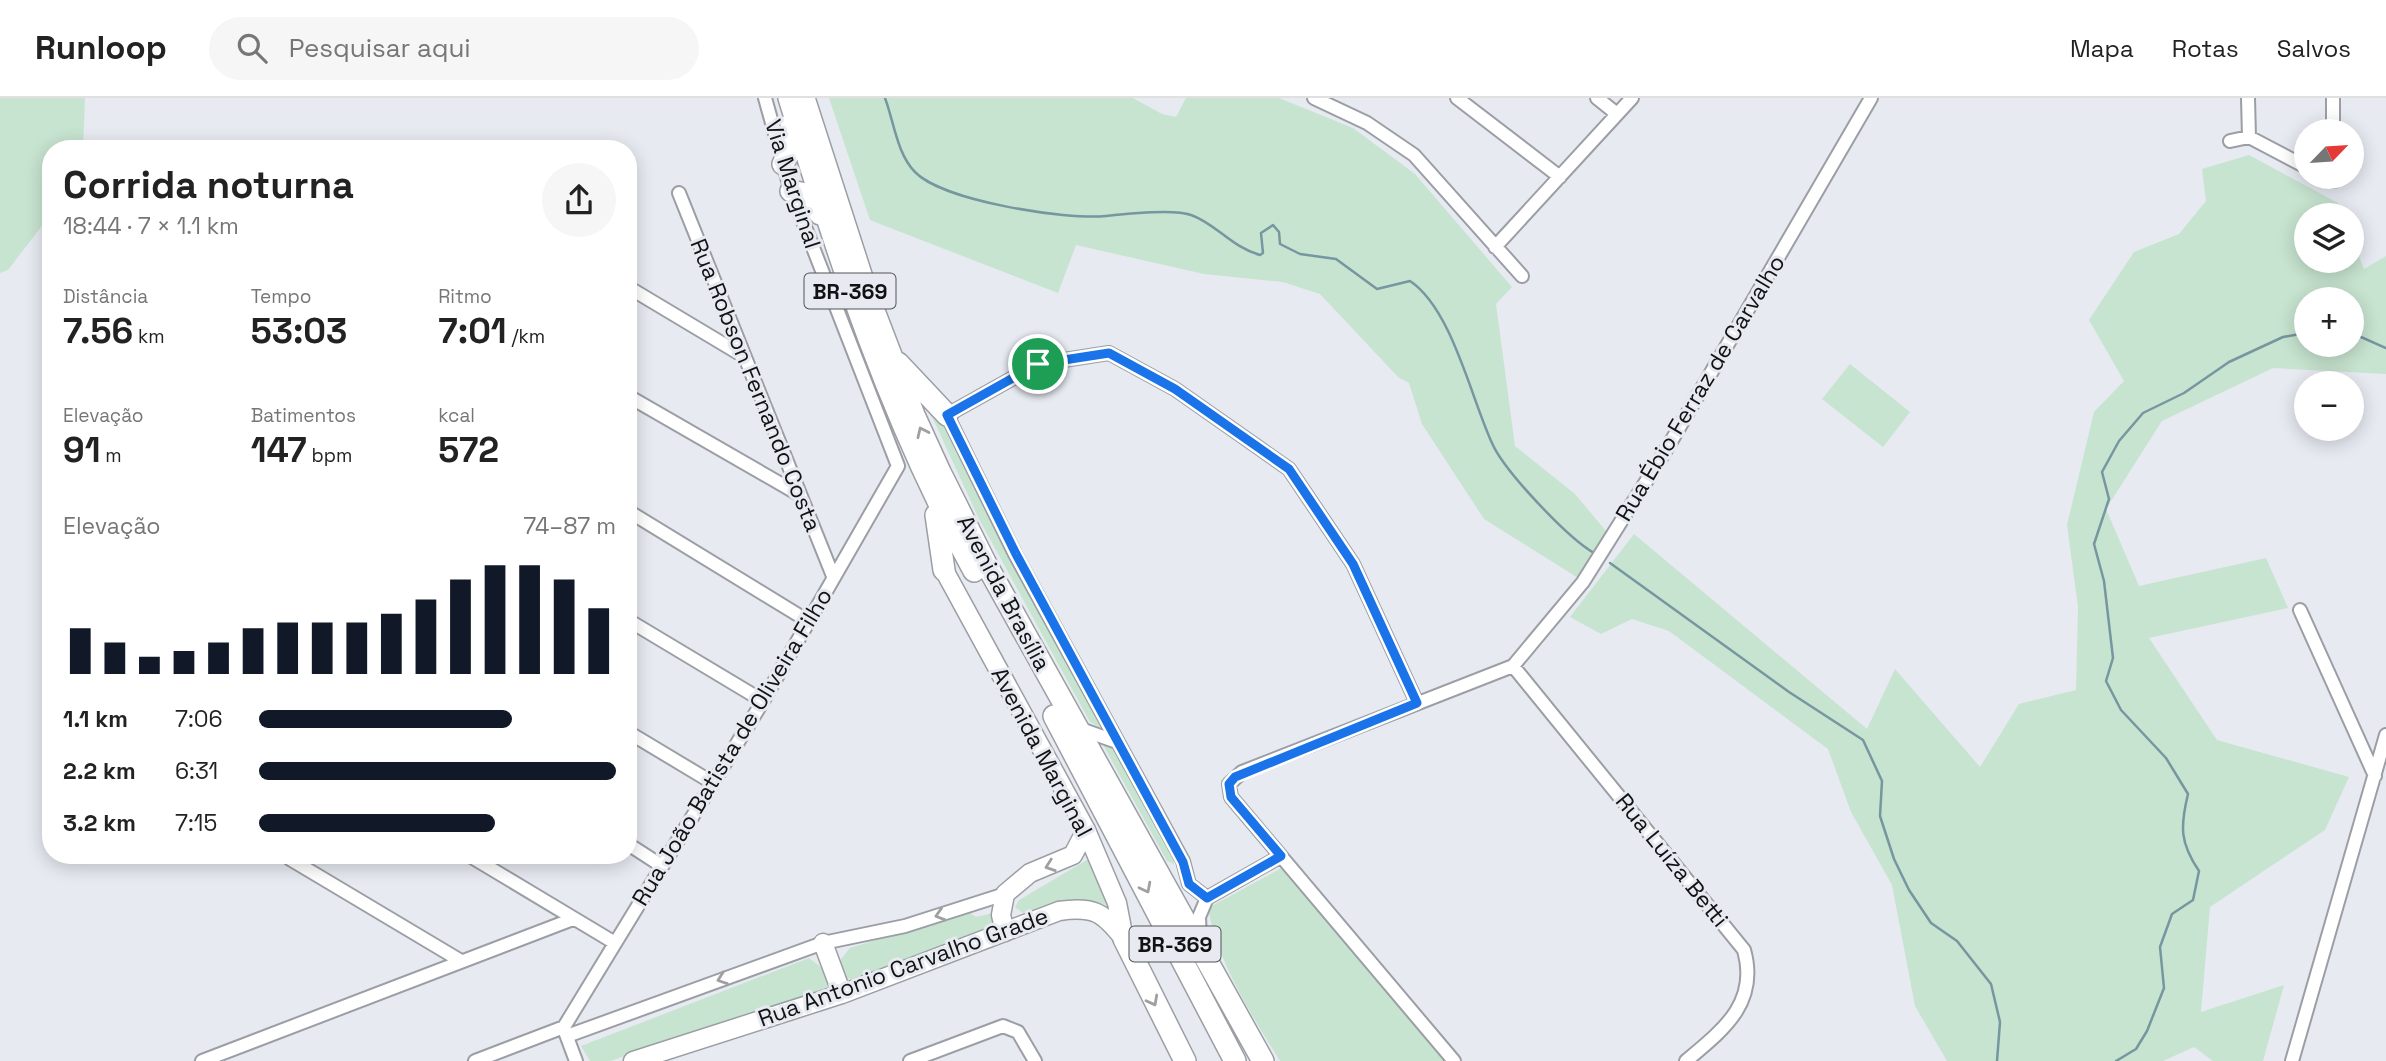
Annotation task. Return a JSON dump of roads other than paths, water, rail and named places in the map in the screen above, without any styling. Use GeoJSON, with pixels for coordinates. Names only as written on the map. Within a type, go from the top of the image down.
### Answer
{"type":"FeatureCollection","features":[{"type":"Feature","properties":{"kind":"highway"},"geometry":{"type":"LineString","coordinates":[[783,163],[794,144],[788,98]]}},
{"type":"Feature","properties":{"kind":"highway","name":"Avenida Brasília"},"geometry":{"type":"LineString","coordinates":[[788,98],[832,236],[899,422],[926,479],[1128,852],[1235,1061]]}},
{"type":"Feature","properties":{"kind":"highway","name":"Avenida Brasília"},"geometry":{"type":"LineString","coordinates":[[804,98],[866,290],[919,427],[985,562],[1263,1061]]}},
{"type":"Feature","properties":{"kind":"highway"},"geometry":{"type":"LineString","coordinates":[[791,191],[806,194],[813,201],[832,236]]}},
{"type":"Feature","properties":{"kind":"highway"},"geometry":{"type":"LineString","coordinates":[[890,355],[947,415]]}},
{"type":"Feature","properties":{"kind":"highway"},"geometry":{"type":"LineString","coordinates":[[926,479],[941,533],[944,570]]}},
{"type":"Feature","properties":{"kind":"highway"},"geometry":{"type":"LineString","coordinates":[[1124,939],[1185,1061]]}},
{"type":"Feature","properties":{"kind":"highway"},"geometry":{"type":"LineString","coordinates":[[1242,1022],[1269,1061]]}},
{"type":"Feature","properties":{"kind":"main road","name":"Avenida Marginal"},"geometry":{"type":"LineString","coordinates":[[944,570],[1086,830],[1117,903],[1124,939]]}},
{"type":"Feature","properties":{"kind":"main road","name":"Rua Antonio Carvalho Grade"},"geometry":{"type":"LineString","coordinates":[[1005,894],[1030,873],[1073,855],[1086,830]]}},
{"type":"Feature","properties":{"kind":"main road"},"geometry":{"type":"LineString","coordinates":[[1005,894],[1002,915],[1005,932]]}},
{"type":"Feature","properties":{"kind":"main road","name":"Rua Antonio Carvalho Grade"},"geometry":{"type":"LineString","coordinates":[[633,1061],[740,1024],[842,994],[1059,911],[1082,907],[1098,912],[1109,920],[1124,939]]}},
{"type":"Feature","properties":{"kind":"main road"},"geometry":{"type":"LineString","coordinates":[[823,943],[842,994]]}},
{"type":"Feature","properties":{"kind":"street","name":"Via Marginal"},"geometry":{"type":"LineString","coordinates":[[765,98],[791,191],[898,466]]}},
{"type":"Feature","properties":{"kind":"street"},"geometry":{"type":"LineString","coordinates":[[1314,98],[1367,123],[1414,155],[1522,276]]}},
{"type":"Feature","properties":{"kind":"street"},"geometry":{"type":"LineString","coordinates":[[1457,98],[1560,177]]}},
{"type":"Feature","properties":{"kind":"street"},"geometry":{"type":"LineString","coordinates":[[1597,98],[1617,114]]}},
{"type":"Feature","properties":{"kind":"street"},"geometry":{"type":"LineString","coordinates":[[1495,247],[1632,98]]}},
{"type":"Feature","properties":{"kind":"street","name":"Rua Ébio Ferraz de Carvalho"},"geometry":{"type":"LineString","coordinates":[[1513,666],[1583,582],[1670,445],[1871,98]]}},
{"type":"Feature","properties":{"kind":"street"},"geometry":{"type":"LineString","coordinates":[[2248,98],[2249,137]]}},
{"type":"Feature","properties":{"kind":"street"},"geometry":{"type":"LineString","coordinates":[[2333,98],[2333,119]]}},
{"type":"Feature","properties":{"kind":"street"},"geometry":{"type":"LineString","coordinates":[[2230,141],[2249,137],[2294,161]]}},
{"type":"Feature","properties":{"kind":"street","name":"Rua Robson Fernando Costa"},"geometry":{"type":"LineString","coordinates":[[679,193],[833,576]]}},
{"type":"Feature","properties":{"kind":"street"},"geometry":{"type":"LineString","coordinates":[[637,292],[745,357]]}},
{"type":"Feature","properties":{"kind":"street"},"geometry":{"type":"LineString","coordinates":[[1207,898],[1189,884],[1183,862],[1016,554],[947,415],[1038,364],[1109,353],[1175,389],[1289,469],[1353,564],[1417,703]]}},
{"type":"Feature","properties":{"kind":"street"},"geometry":{"type":"LineString","coordinates":[[637,401],[800,495]]}},
{"type":"Feature","properties":{"kind":"street","name":"Rua João Batista de Oliveira Filho"},"geometry":{"type":"LineString","coordinates":[[565,1032],[615,943],[763,701],[898,466]]}},
{"type":"Feature","properties":{"kind":"street"},"geometry":{"type":"LineString","coordinates":[[637,516],[808,621]]}},
{"type":"Feature","properties":{"kind":"street"},"geometry":{"type":"LineString","coordinates":[[2300,610],[2375,776]]}},
{"type":"Feature","properties":{"kind":"street"},"geometry":{"type":"LineString","coordinates":[[637,625],[763,701]]}},
{"type":"Feature","properties":{"kind":"street"},"geometry":{"type":"LineString","coordinates":[[1454,1061],[1231,797],[1231,780],[1242,772],[1513,666]]}},
{"type":"Feature","properties":{"kind":"street","name":"Rua Luíza Betti"},"geometry":{"type":"LineString","coordinates":[[1513,666],[1744,950],[1749,969],[1748,988],[1740,1006],[1685,1061]]}},
{"type":"Feature","properties":{"kind":"street"},"geometry":{"type":"LineString","coordinates":[[1077,728],[1117,741]]}},
{"type":"Feature","properties":{"kind":"street"},"geometry":{"type":"LineString","coordinates":[[2292,1061],[2386,735]]}},
{"type":"Feature","properties":{"kind":"street"},"geometry":{"type":"LineString","coordinates":[[637,738],[713,783]]}},
{"type":"Feature","properties":{"kind":"street"},"geometry":{"type":"LineString","coordinates":[[637,850],[662,866]]}},
{"type":"Feature","properties":{"kind":"street"},"geometry":{"type":"LineString","coordinates":[[1200,948],[1199,917],[1207,898],[1281,856]]}},
{"type":"Feature","properties":{"kind":"street"},"geometry":{"type":"LineString","coordinates":[[1170,891],[1183,862]]}},
{"type":"Feature","properties":{"kind":"street"},"geometry":{"type":"LineString","coordinates":[[298,864],[461,961]]}},
{"type":"Feature","properties":{"kind":"street"},"geometry":{"type":"LineString","coordinates":[[483,864],[615,943]]}},
{"type":"Feature","properties":{"kind":"street"},"geometry":{"type":"LineString","coordinates":[[475,1061],[823,943],[905,926],[1005,894]]}},
{"type":"Feature","properties":{"kind":"street"},"geometry":{"type":"LineString","coordinates":[[202,1061],[232,1056],[461,961],[573,919]]}},
{"type":"Feature","properties":{"kind":"street"},"geometry":{"type":"LineString","coordinates":[[658,1061],[712,1044],[740,1024]]}},
{"type":"Feature","properties":{"kind":"street"},"geometry":{"type":"LineString","coordinates":[[910,1061],[928,1058],[1003,1026],[1018,1032],[1035,1061]]}},
{"type":"Feature","properties":{"kind":"street"},"geometry":{"type":"LineString","coordinates":[[565,1032],[576,1061]]}},
{"type":"Feature","properties":{"kind":"waterway"},"geometry":{"type":"LineString","coordinates":[[885,98],[900,147],[909,165],[930,182],[951,192],[1006,206],[1063,215],[1183,213],[1208,223],[1240,246],[1260,255],[1263,253],[1261,233],[1273,225],[1279,232],[1280,244],[1300,254],[1336,259],[1377,289],[1410,281],[1425,294],[1438,312],[1459,356],[1492,443],[1509,470],[1538,503],[1594,553]]}},
{"type":"Feature","properties":{"kind":"waterway"},"geometry":{"type":"LineString","coordinates":[[2116,1061],[2136,1049],[2147,1031],[2164,988],[2160,947],[2172,914],[2193,900],[2199,871],[2188,852],[2183,834],[2188,794],[2166,758],[2121,710],[2106,681],[2113,658],[2104,581],[2094,544],[2109,499],[2102,472],[2119,441],[2143,413],[2184,393],[2229,362],[2283,337],[2294,335]]}},
{"type":"Feature","properties":{"kind":"waterway"},"geometry":{"type":"LineString","coordinates":[[2364,338],[2386,348]]}},
{"type":"Feature","properties":{"kind":"waterway"},"geometry":{"type":"LineString","coordinates":[[1610,563],[1789,692],[1863,740],[1882,781],[1880,816],[1894,859],[1909,890],[1931,923],[1957,941],[1991,984],[2000,1022],[1997,1061]]}}]}
